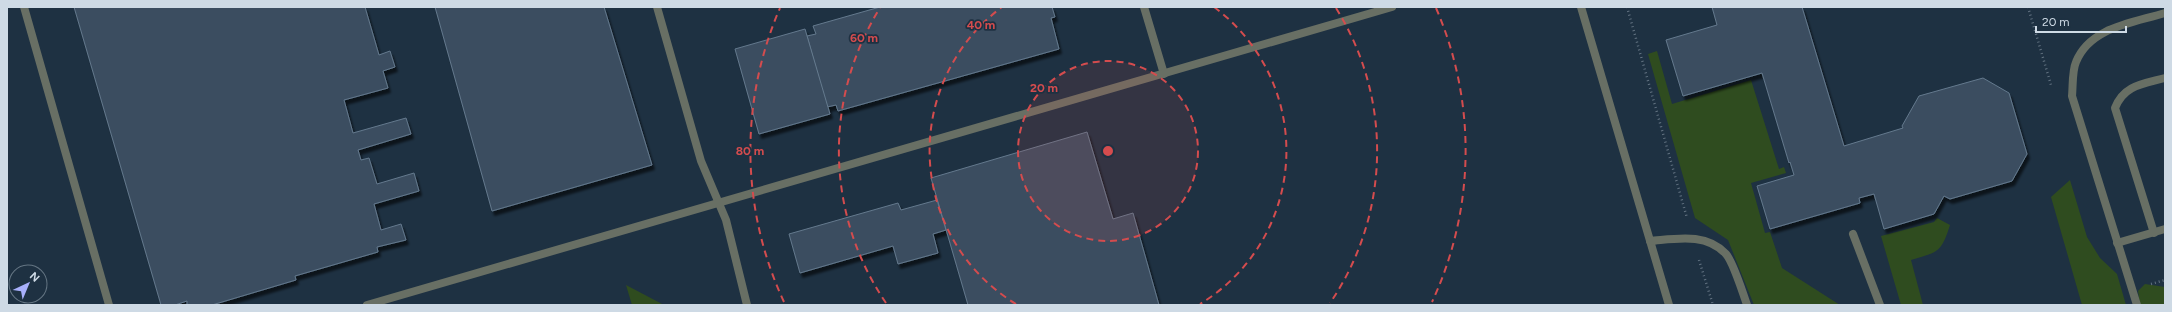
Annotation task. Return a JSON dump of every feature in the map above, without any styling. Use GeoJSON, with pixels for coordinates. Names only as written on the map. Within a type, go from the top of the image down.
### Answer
{"type":"FeatureCollection","features":[{"type":"Feature","properties":{"kind":"lane"},"geometry":{"type":"LineString","coordinates":[[24,7],[109,305]]}},
{"type":"Feature","properties":{"kind":"lane"},"geometry":{"type":"LineString","coordinates":[[657,7],[701,161],[726,220],[747,305]]}},
{"type":"Feature","properties":{"kind":"lane"},"geometry":{"type":"LineString","coordinates":[[1144,7],[1164,74]]}},
{"type":"Feature","properties":{"kind":"lane"},"geometry":{"type":"LineString","coordinates":[[367,305],[719,204],[1392,7]]}},
{"type":"Feature","properties":{"kind":"lane"},"geometry":{"type":"LineString","coordinates":[[1581,7],[1669,305]]}},
{"type":"Feature","properties":{"kind":"lane"},"geometry":{"type":"LineString","coordinates":[[2137,305],[2072,96],[2075,63],[2085,45],[2103,32],[2165,13]]}},
{"type":"Feature","properties":{"kind":"lane"},"geometry":{"type":"LineString","coordinates":[[2154,233],[2115,108],[2119,97],[2128,89],[2165,78]]}},
{"type":"Feature","properties":{"kind":"lane"},"geometry":{"type":"LineString","coordinates":[[2117,243],[2165,229]]}},
{"type":"Feature","properties":{"kind":"lane"},"geometry":{"type":"LineString","coordinates":[[1853,234],[1880,305]]}},
{"type":"Feature","properties":{"kind":"lane"},"geometry":{"type":"LineString","coordinates":[[1650,241],[1692,238],[1712,243],[1726,254],[1747,305]]}},
{"type":"Feature","properties":{"kind":"path"},"geometry":{"type":"LineString","coordinates":[[1627,7],[1692,238],[1713,305]]}},
{"type":"Feature","properties":{"kind":"green space"},"geometry":{"type":"Polygon","coordinates":[[[1657,51],[1672,104],[1751,80],[1779,169],[1784,167],[1786,173],[1751,183],[1765,233],[1770,232],[1782,268],[1840,305],[1754,305],[1728,240],[1695,218],[1648,54],[1657,51]]]}},
{"type":"Feature","properties":{"kind":"green space"},"geometry":{"type":"Polygon","coordinates":[[[2070,180],[2087,237],[2100,258],[2117,274],[2126,305],[2082,305],[2051,197],[2070,180]]]}},
{"type":"Feature","properties":{"kind":"green space"},"geometry":{"type":"Polygon","coordinates":[[[1937,218],[1950,225],[1941,247],[1932,253],[1911,260],[1923,305],[1901,305],[1881,236],[1934,222],[1937,218]]]}},
{"type":"Feature","properties":{"kind":"green space"},"geometry":{"type":"Polygon","coordinates":[[[2145,284],[2165,287],[2165,305],[2140,305],[2138,291],[2145,284]]]}},
{"type":"Feature","properties":{"kind":"green space"},"geometry":{"type":"Polygon","coordinates":[[[626,285],[664,305],[632,305],[626,285]]]}},
{"type":"Feature","properties":{"kind":"building"},"geometry":{"type":"Polygon","coordinates":[[[74,7],[365,7],[379,55],[390,51],[395,67],[383,71],[388,88],[344,100],[353,133],[406,118],[411,134],[358,150],[361,160],[369,158],[377,184],[414,173],[419,191],[374,204],[381,230],[401,224],[406,240],[377,247],[378,252],[295,276],[296,280],[212,305],[187,305],[187,301],[175,305],[161,305],[74,7]]]}},
{"type":"Feature","properties":{"kind":"building"},"geometry":{"type":"Polygon","coordinates":[[[435,7],[604,7],[652,165],[492,211],[435,7]]]}},
{"type":"Feature","properties":{"kind":"building"},"geometry":{"type":"Polygon","coordinates":[[[880,7],[1052,7],[1055,17],[1051,18],[1059,49],[838,111],[836,105],[827,107],[807,36],[816,34],[813,26],[880,7]]]}},
{"type":"Feature","properties":{"kind":"building"},"geometry":{"type":"Polygon","coordinates":[[[1712,7],[1802,7],[1844,146],[1903,128],[1902,126],[1919,96],[1983,78],[2009,93],[2027,154],[2012,181],[1950,199],[1944,196],[1934,214],[1884,229],[1874,194],[1859,198],[1860,203],[1770,229],[1757,186],[1794,175],[1762,73],[1683,96],[1666,40],[1717,25],[1712,7]]]}},
{"type":"Feature","properties":{"kind":"building"},"geometry":{"type":"Polygon","coordinates":[[[805,29],[830,114],[759,134],[735,49],[805,29]]]}},
{"type":"Feature","properties":{"kind":"building"},"geometry":{"type":"Polygon","coordinates":[[[1087,132],[1113,219],[1133,213],[1159,305],[968,305],[931,178],[1087,132]]]}},
{"type":"Feature","properties":{"kind":"building"},"geometry":{"type":"Polygon","coordinates":[[[937,200],[946,230],[933,234],[938,253],[898,264],[893,246],[800,273],[789,234],[898,203],[901,210],[937,200]]]}}]}
